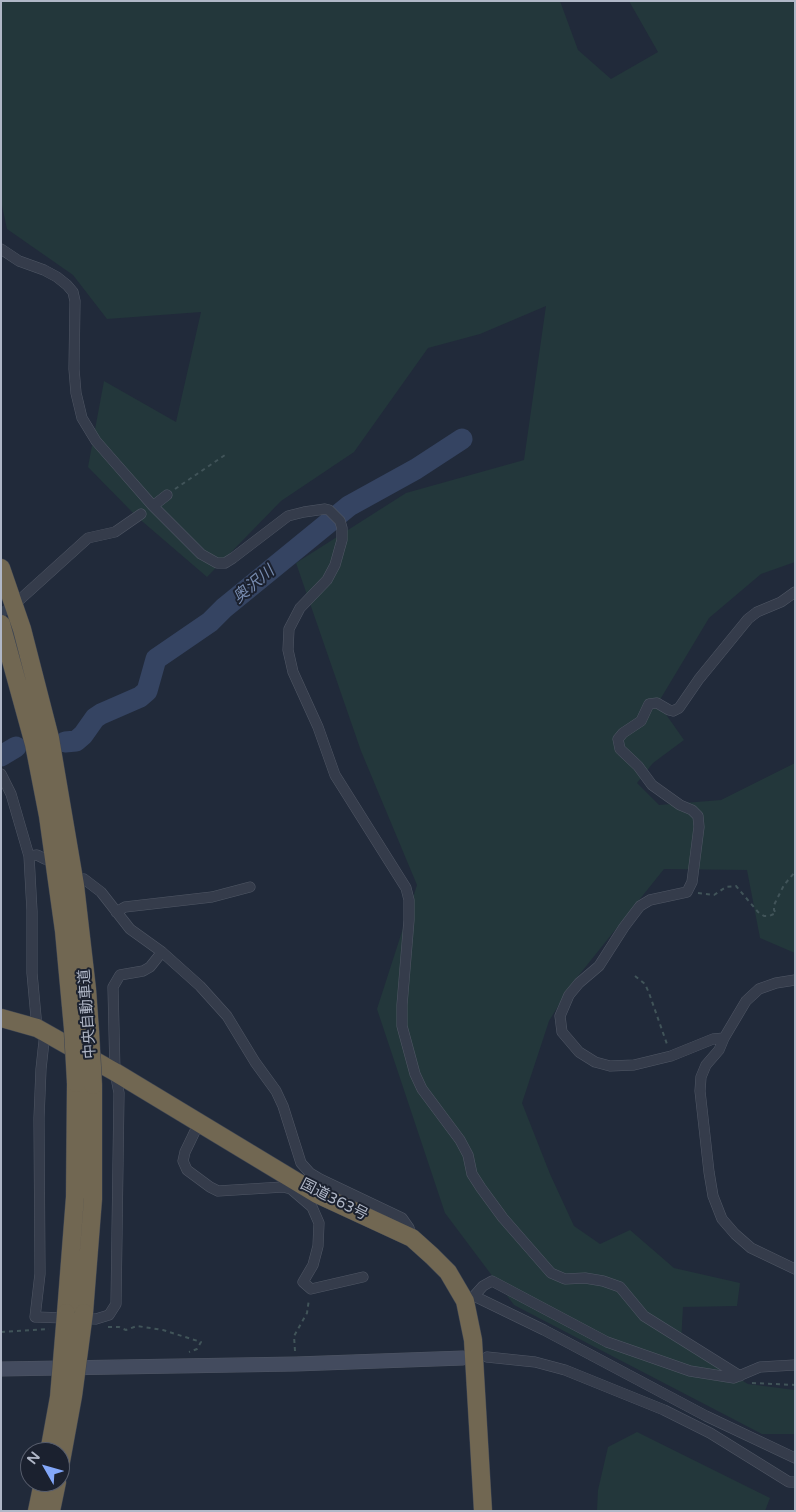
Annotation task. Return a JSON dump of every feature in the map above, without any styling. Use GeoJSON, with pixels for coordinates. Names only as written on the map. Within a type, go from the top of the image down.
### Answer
{"type":"FeatureCollection","features":[{"type":"Feature","properties":{"kind":"highway","name":"中央自動車道"},"geometry":{"type":"LineString","coordinates":[[1,568],[22,629],[50,738],[75,885],[87,989],[81,1030]]}},
{"type":"Feature","properties":{"kind":"highway","name":"中央自動車道"},"geometry":{"type":"LineString","coordinates":[[1,624],[34,744],[48,816],[64,932],[81,1030],[93,1199],[84,1313],[65,1442]]}},
{"type":"Feature","properties":{"kind":"highway","name":"国道363号"},"geometry":{"type":"LineString","coordinates":[[1,1018],[41,1030],[115,1072],[200,1123],[293,1186],[318,1194],[412,1238],[448,1272],[469,1299],[483,1511]]}},
{"type":"Feature","properties":{"kind":"highway","name":"中央自動車道"},"geometry":{"type":"LineString","coordinates":[[51,1442],[59,1397],[84,1084]]}},
{"type":"Feature","properties":{"kind":"highway"},"geometry":{"type":"LineString","coordinates":[[37,1511],[41,1492]]}},
{"type":"Feature","properties":{"kind":"highway"},"geometry":{"type":"LineString","coordinates":[[51,1511],[55,1492]]}},
{"type":"Feature","properties":{"kind":"street"},"geometry":{"type":"LineString","coordinates":[[1,249],[19,261],[57,277],[73,292],[76,301],[74,370],[76,393],[82,418],[96,441],[153,506],[201,554],[217,563],[225,562],[288,516],[325,509],[329,510],[340,521],[342,540],[335,565],[327,580],[300,608],[289,630],[288,650],[293,672],[318,727],[335,775],[406,888],[409,900],[409,920],[402,1026],[415,1074],[422,1089],[460,1140],[468,1155],[472,1174],[481,1188],[503,1218],[551,1273],[565,1279],[585,1278],[603,1280],[620,1287],[644,1316],[742,1376]]}},
{"type":"Feature","properties":{"kind":"street"},"geometry":{"type":"LineString","coordinates":[[153,506],[167,495]]}},
{"type":"Feature","properties":{"kind":"street"},"geometry":{"type":"LineString","coordinates":[[15,604],[88,538],[115,532],[141,514]]}},
{"type":"Feature","properties":{"kind":"street"},"geometry":{"type":"LineString","coordinates":[[724,1038],[713,1039],[671,1056],[634,1065],[610,1066],[595,1062],[579,1052],[562,1032],[560,1016],[569,995],[579,983],[599,966],[640,906],[650,900],[688,891],[692,882],[700,827],[698,816],[692,810],[680,805],[652,785],[638,766],[620,749],[618,739],[623,733],[641,721],[650,704],[657,703],[673,711],[679,708],[699,679],[748,619],[757,612],[781,602],[795,592]]}},
{"type":"Feature","properties":{"kind":"street"},"geometry":{"type":"LineString","coordinates":[[1,774],[11,794],[28,856],[32,911],[32,973],[41,1030],[39,1118],[40,1274],[35,1317],[96,1319],[109,1315],[116,1304],[119,1094],[115,1072],[114,987],[120,975],[144,971],[150,967],[162,952]]}},
{"type":"Feature","properties":{"kind":"street"},"geometry":{"type":"LineString","coordinates":[[28,856],[38,855],[45,859]]}},
{"type":"Feature","properties":{"kind":"street"},"geometry":{"type":"LineString","coordinates":[[84,880],[94,885],[101,892],[130,929],[162,952],[200,986],[227,1016],[254,1062],[276,1091],[283,1106],[301,1163],[310,1173],[402,1218],[410,1228],[412,1238]]}},
{"type":"Feature","properties":{"kind":"street"},"geometry":{"type":"LineString","coordinates":[[116,912],[125,907],[212,897],[250,887]]}},
{"type":"Feature","properties":{"kind":"street"},"geometry":{"type":"LineString","coordinates":[[795,980],[776,983],[759,989],[746,1001],[719,1050],[706,1065],[701,1077],[700,1090],[713,1196],[722,1219],[742,1240],[762,1254],[795,1269]]}},
{"type":"Feature","properties":{"kind":"street"},"geometry":{"type":"LineString","coordinates":[[200,1123],[182,1161],[187,1170],[218,1191],[293,1186],[312,1207],[319,1223],[313,1266],[303,1282],[310,1289],[363,1277]]}},
{"type":"Feature","properties":{"kind":"street"},"geometry":{"type":"LineString","coordinates":[[795,1365],[760,1367],[742,1376],[728,1378],[690,1371],[607,1342],[492,1281],[483,1286],[469,1299],[544,1330],[706,1416],[795,1458]]}},
{"type":"Feature","properties":{"kind":"street"},"geometry":{"type":"LineString","coordinates":[[487,1357],[535,1362],[565,1370],[664,1410],[710,1432],[789,1482],[795,1482]]}},
{"type":"Feature","properties":{"kind":"street"},"geometry":{"type":"LineString","coordinates":[[1,1369],[175,1367],[464,1358]]}},
{"type":"Feature","properties":{"kind":"path"},"geometry":{"type":"LineString","coordinates":[[167,495],[225,455]]}},
{"type":"Feature","properties":{"kind":"path"},"geometry":{"type":"LineString","coordinates":[[688,891],[714,895],[726,887],[736,886],[758,912],[764,916],[769,916],[776,913],[774,905],[784,885],[795,872]]}},
{"type":"Feature","properties":{"kind":"path"},"geometry":{"type":"LineString","coordinates":[[634,976],[645,984],[649,992],[671,1056]]}},
{"type":"Feature","properties":{"kind":"path"},"geometry":{"type":"LineString","coordinates":[[296,1364],[294,1336],[307,1313],[310,1289]]}},
{"type":"Feature","properties":{"kind":"path"},"geometry":{"type":"LineString","coordinates":[[102,1327],[119,1327],[126,1330],[137,1326],[176,1334],[201,1342],[197,1349],[178,1358],[175,1361],[175,1367]]}},
{"type":"Feature","properties":{"kind":"path"},"geometry":{"type":"LineString","coordinates":[[1,1332],[56,1329]]}},
{"type":"Feature","properties":{"kind":"path"},"geometry":{"type":"LineString","coordinates":[[742,1376],[750,1382],[795,1385]]}},
{"type":"Feature","properties":{"kind":"green space"},"geometry":{"type":"Polygon","coordinates":[[[1,1],[560,1],[578,50],[611,79],[658,52],[629,1],[791,1],[795,4],[795,562],[761,574],[709,618],[658,703],[684,740],[653,763],[637,783],[659,805],[721,800],[795,763],[795,953],[760,938],[747,870],[664,869],[571,985],[549,1021],[522,1103],[550,1174],[574,1226],[600,1244],[630,1230],[674,1268],[740,1283],[737,1306],[683,1307],[681,1343],[748,1384],[795,1390],[795,1434],[762,1434],[514,1305],[445,1213],[377,1009],[417,885],[361,751],[296,563],[406,493],[524,460],[546,306],[480,334],[428,348],[354,452],[281,501],[207,577],[136,516],[88,467],[104,381],[176,422],[201,312],[107,319],[73,275],[7,229],[1,201],[1,1]]]}},
{"type":"Feature","properties":{"kind":"green space"},"geometry":{"type":"Polygon","coordinates":[[[637,1432],[770,1498],[765,1511],[597,1511],[598,1490],[608,1447],[637,1432]]]}},
{"type":"Feature","properties":{"kind":"waterway","name":"奥沢川"},"geometry":{"type":"LineString","coordinates":[[65,742],[76,741],[83,735],[95,718],[101,714],[140,697],[147,691],[156,659],[210,622],[224,608],[349,506],[416,469],[462,439]]}},
{"type":"Feature","properties":{"kind":"waterway","name":"奥沢川"},"geometry":{"type":"LineString","coordinates":[[1,756],[16,747]]}},
{"type":"Feature","properties":{"kind":"tunnel"},"geometry":{"type":"LineString","coordinates":[[1,613],[15,604]]}}]}
